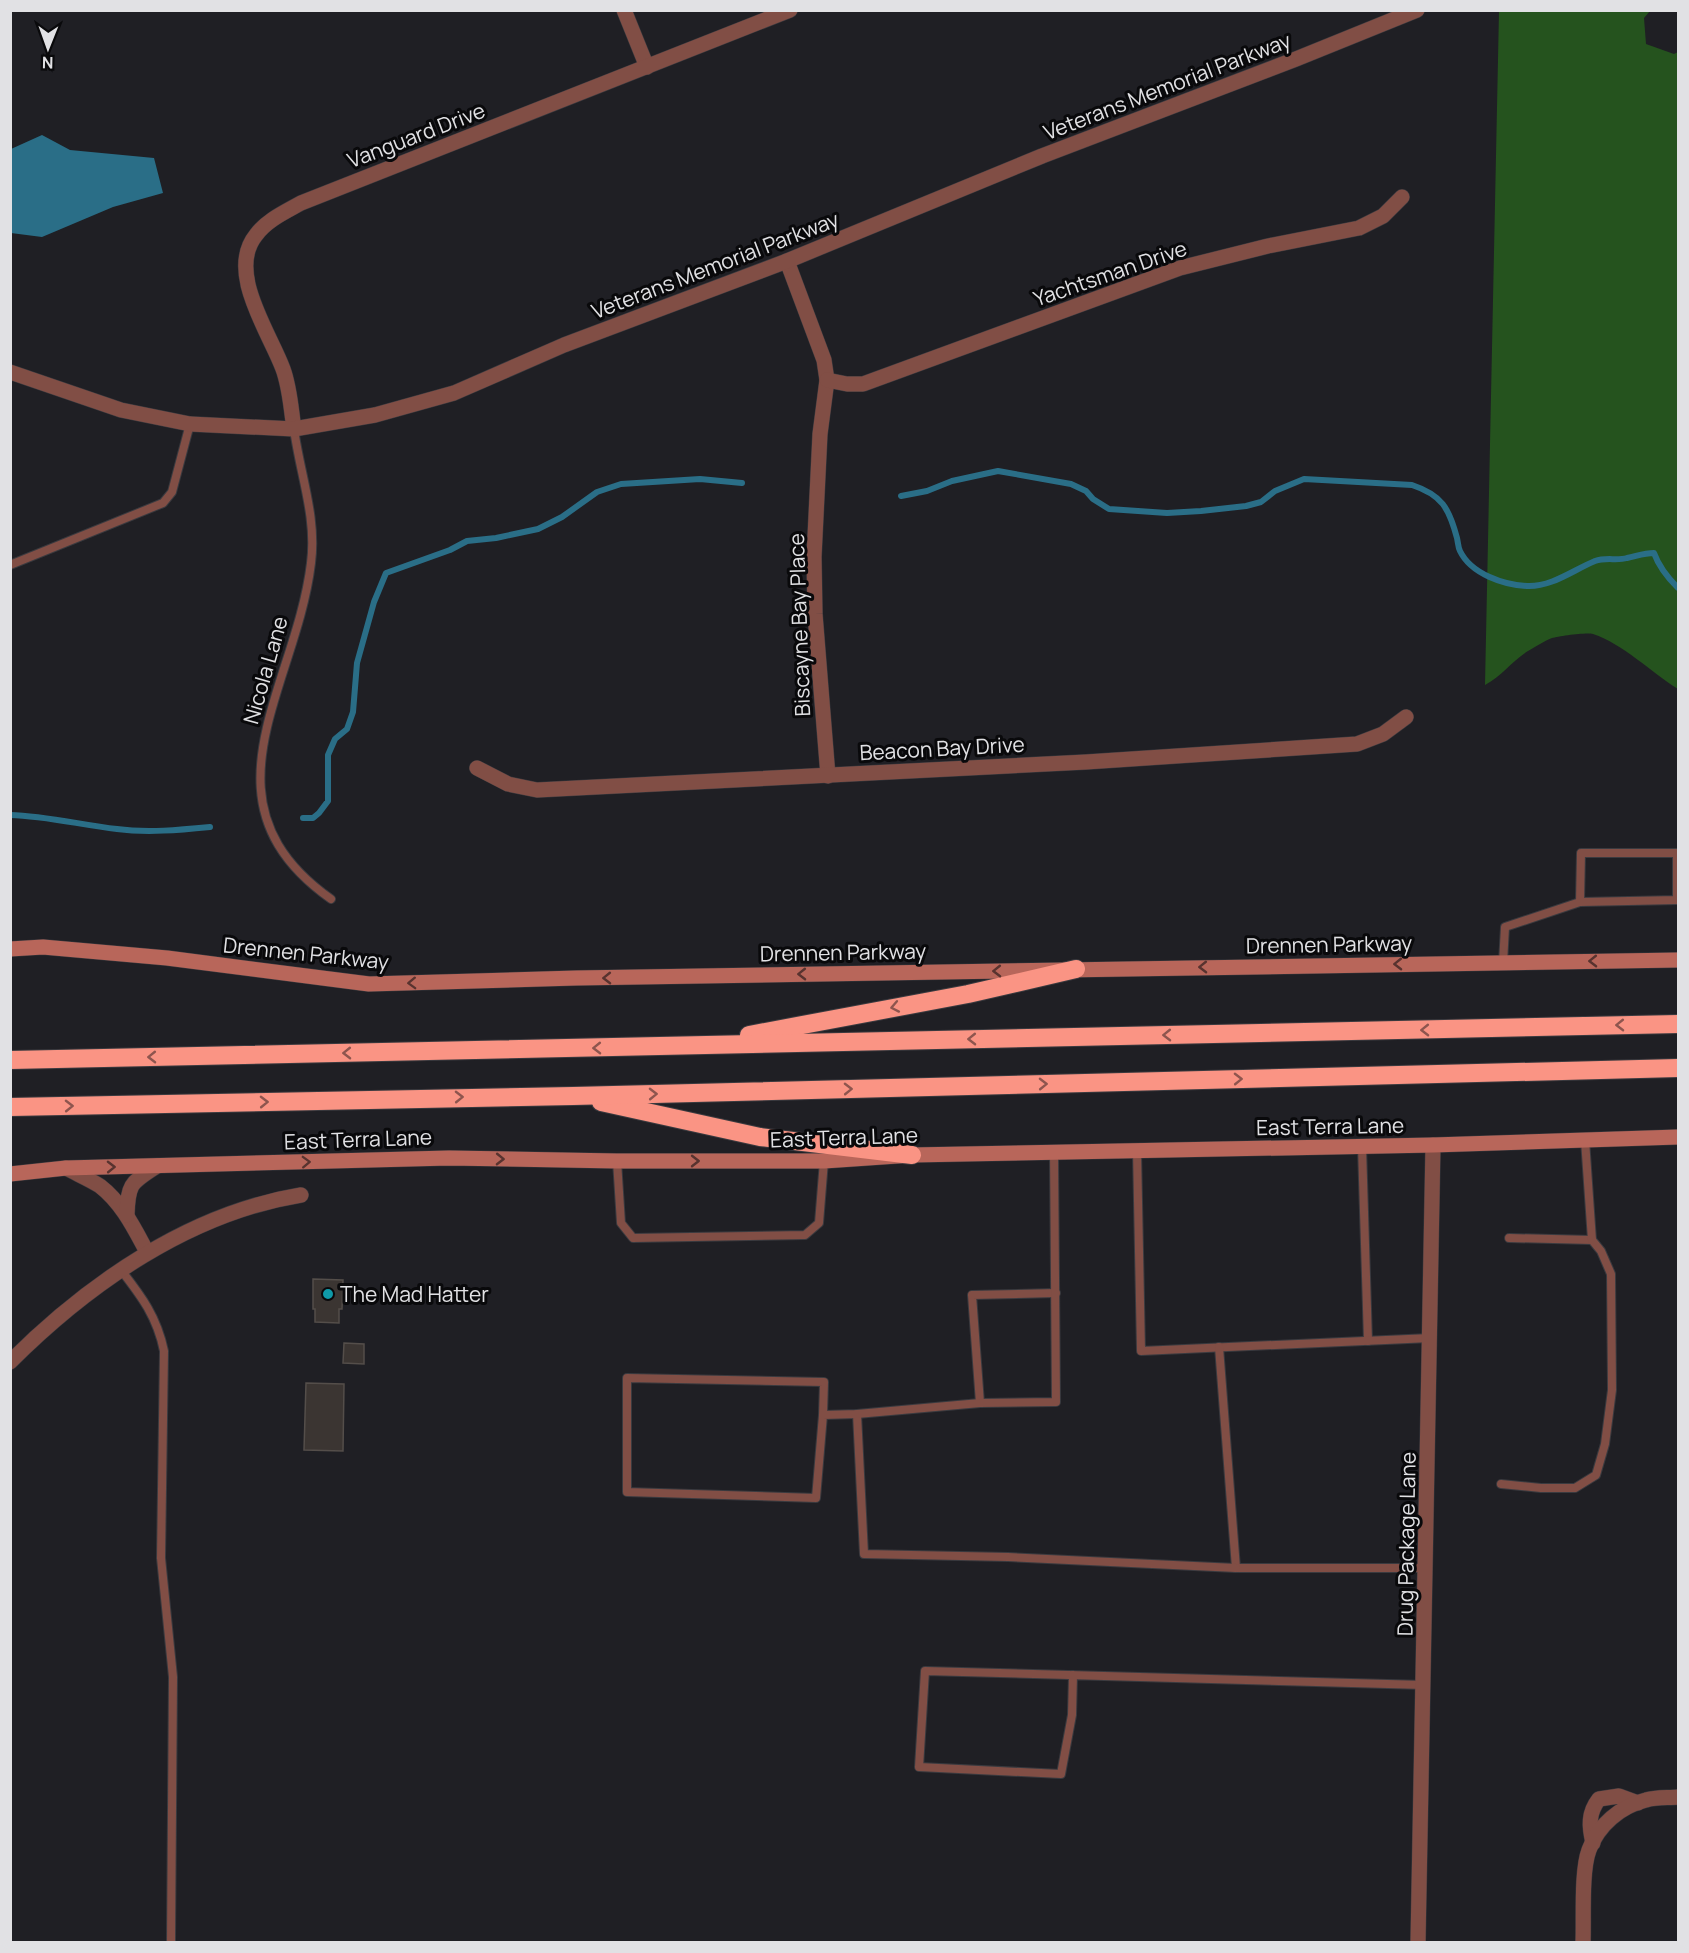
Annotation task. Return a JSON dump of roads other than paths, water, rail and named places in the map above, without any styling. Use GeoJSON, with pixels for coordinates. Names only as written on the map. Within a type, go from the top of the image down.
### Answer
{"type":"FeatureCollection","features":[{"type":"Feature","properties":{"kind":"highway"},"geometry":{"type":"LineString","coordinates":[[698,1045],[968,994],[1076,969]]}},
{"type":"Feature","properties":{"kind":"highway"},"geometry":{"type":"LineString","coordinates":[[10,1060],[1678,1024]]}},
{"type":"Feature","properties":{"kind":"highway"},"geometry":{"type":"LineString","coordinates":[[10,1107],[573,1096],[1678,1068]]}},
{"type":"Feature","properties":{"kind":"highway"},"geometry":{"type":"LineString","coordinates":[[573,1096],[760,1137],[912,1155]]}},
{"type":"Feature","properties":{"kind":"main road","name":"Drennen Parkway"},"geometry":{"type":"LineString","coordinates":[[10,949],[44,947],[167,958],[369,984],[576,978],[1678,960]]}},
{"type":"Feature","properties":{"kind":"main road","name":"East Terra Lane"},"geometry":{"type":"LineString","coordinates":[[10,1174],[66,1168],[449,1158],[824,1161],[912,1155],[1362,1147],[1678,1137]]}},
{"type":"Feature","properties":{"kind":"street"},"geometry":{"type":"LineString","coordinates":[[624,10],[647,67]]}},
{"type":"Feature","properties":{"kind":"street","name":"Vanguard Drive"},"geometry":{"type":"LineString","coordinates":[[294,429],[284,371],[252,299],[246,279],[246,258],[254,236],[270,220],[301,203],[647,67],[768,15],[790,10]]}},
{"type":"Feature","properties":{"kind":"street","name":"Veterans Memorial Parkway"},"geometry":{"type":"LineString","coordinates":[[10,372],[121,410],[189,424],[294,429],[375,415],[454,393],[564,345],[787,261],[1042,156],[1417,10]]}},
{"type":"Feature","properties":{"kind":"street","name":"Yachtsman Drive"},"geometry":{"type":"LineString","coordinates":[[828,380],[847,384],[863,384],[1180,268],[1268,246],[1359,228],[1383,216],[1402,197]]}},
{"type":"Feature","properties":{"kind":"street"},"geometry":{"type":"LineString","coordinates":[[787,261],[824,360],[828,380]]}},
{"type":"Feature","properties":{"kind":"street","name":"Biscayne Bay Place"},"geometry":{"type":"LineString","coordinates":[[828,380],[820,434],[814,557],[815,614],[828,776]]}},
{"type":"Feature","properties":{"kind":"street","name":"Beacon Bay Drive"},"geometry":{"type":"LineString","coordinates":[[477,768],[508,784],[537,790],[828,776],[1357,744],[1383,734],[1406,717]]}},
{"type":"Feature","properties":{"kind":"street","name":"Drug Package Lane"},"geometry":{"type":"LineString","coordinates":[[1418,1942],[1433,1145]]}},
{"type":"Feature","properties":{"kind":"street"},"geometry":{"type":"LineString","coordinates":[[127,1215],[128,1192],[135,1181],[157,1166]]}},
{"type":"Feature","properties":{"kind":"street"},"geometry":{"type":"LineString","coordinates":[[66,1168],[100,1186],[127,1215],[147,1252]]}},
{"type":"Feature","properties":{"kind":"street"},"geometry":{"type":"LineString","coordinates":[[10,1362],[38,1334],[147,1252],[247,1208],[275,1199],[302,1195]]}},
{"type":"Feature","properties":{"kind":"street"},"geometry":{"type":"LineString","coordinates":[[1595,1838],[1590,1817],[1599,1799],[1619,1796],[1638,1803]]}},
{"type":"Feature","properties":{"kind":"street"},"geometry":{"type":"LineString","coordinates":[[1583,1942],[1586,1869],[1589,1850],[1595,1838],[1622,1809],[1647,1799],[1678,1797]]}},
{"type":"Feature","properties":{"kind":"lane"},"geometry":{"type":"LineString","coordinates":[[10,565],[163,503],[172,492],[189,424]]}},
{"type":"Feature","properties":{"kind":"lane","name":"Nicola Lane"},"geometry":{"type":"LineString","coordinates":[[294,429],[298,458],[310,506],[311,563],[302,609],[268,720],[259,775],[264,810],[285,857],[307,882],[331,899]]}},
{"type":"Feature","properties":{"kind":"lane"},"geometry":{"type":"LineString","coordinates":[[1503,963],[1505,927],[1580,902],[1677,900],[1677,853],[1581,853],[1580,902]]}},
{"type":"Feature","properties":{"kind":"lane"},"geometry":{"type":"LineString","coordinates":[[1501,1484],[1541,1488],[1575,1488],[1596,1475],[1605,1444],[1612,1390],[1611,1274],[1601,1251],[1592,1239],[1585,1140]]}},
{"type":"Feature","properties":{"kind":"lane"},"geometry":{"type":"LineString","coordinates":[[1362,1147],[1368,1341]]}},
{"type":"Feature","properties":{"kind":"lane"},"geometry":{"type":"LineString","coordinates":[[1137,1151],[1141,1351],[1430,1338]]}},
{"type":"Feature","properties":{"kind":"lane"},"geometry":{"type":"LineString","coordinates":[[823,1414],[857,1414],[981,1402],[1056,1402],[1054,1152]]}},
{"type":"Feature","properties":{"kind":"lane"},"geometry":{"type":"LineString","coordinates":[[617,1161],[621,1223],[633,1238],[805,1235],[819,1223],[824,1161]]}},
{"type":"Feature","properties":{"kind":"lane"},"geometry":{"type":"LineString","coordinates":[[1509,1238],[1592,1239]]}},
{"type":"Feature","properties":{"kind":"lane"},"geometry":{"type":"LineString","coordinates":[[121,1270],[147,1304],[159,1329],[164,1351],[161,1558],[173,1677],[171,1942]]}},
{"type":"Feature","properties":{"kind":"lane"},"geometry":{"type":"LineString","coordinates":[[981,1402],[972,1294],[1056,1293]]}},
{"type":"Feature","properties":{"kind":"lane"},"geometry":{"type":"LineString","coordinates":[[1219,1347],[1236,1568]]}},
{"type":"Feature","properties":{"kind":"lane"},"geometry":{"type":"LineString","coordinates":[[627,1378],[824,1382],[823,1414],[816,1498],[627,1492],[627,1378]]}},
{"type":"Feature","properties":{"kind":"lane"},"geometry":{"type":"LineString","coordinates":[[857,1414],[864,1554],[1008,1557],[1236,1568],[1426,1568]]}},
{"type":"Feature","properties":{"kind":"lane"},"geometry":{"type":"LineString","coordinates":[[1073,1675],[1072,1715],[1061,1774],[919,1767],[925,1671],[1424,1684]]}},
{"type":"Feature","properties":{"kind":"water"},"geometry":{"type":"Polygon","coordinates":[[[42,135],[70,150],[154,158],[163,193],[113,207],[42,237],[11,233],[11,149],[42,135]]]}},
{"type":"Feature","properties":{"kind":"waterway"},"geometry":{"type":"LineString","coordinates":[[901,496],[998,471],[1071,484],[1086,491],[1093,499],[1109,509],[1167,513],[1246,506],[1261,502],[1275,491],[1304,479],[1412,485],[1431,493],[1443,504],[1451,518],[1459,549],[1465,559],[1480,572],[1499,581],[1536,586],[1554,581],[1599,560],[1623,559],[1654,553],[1664,572],[1678,588]]}},
{"type":"Feature","properties":{"kind":"waterway"},"geometry":{"type":"LineString","coordinates":[[303,818],[313,818],[328,801],[328,755],[335,739],[347,729],[353,712],[357,663],[374,602],[386,573],[450,550],[467,541],[496,538],[538,529],[562,517],[597,492],[621,484],[700,479],[742,483]]}},
{"type":"Feature","properties":{"kind":"waterway"},"geometry":{"type":"LineString","coordinates":[[10,815],[140,831],[210,827]]}},
{"type":"Feature","properties":{"kind":"place","name":"The Mad Hatter"},"geometry":{"type":"Point","coordinates":[328,1294]}}]}
